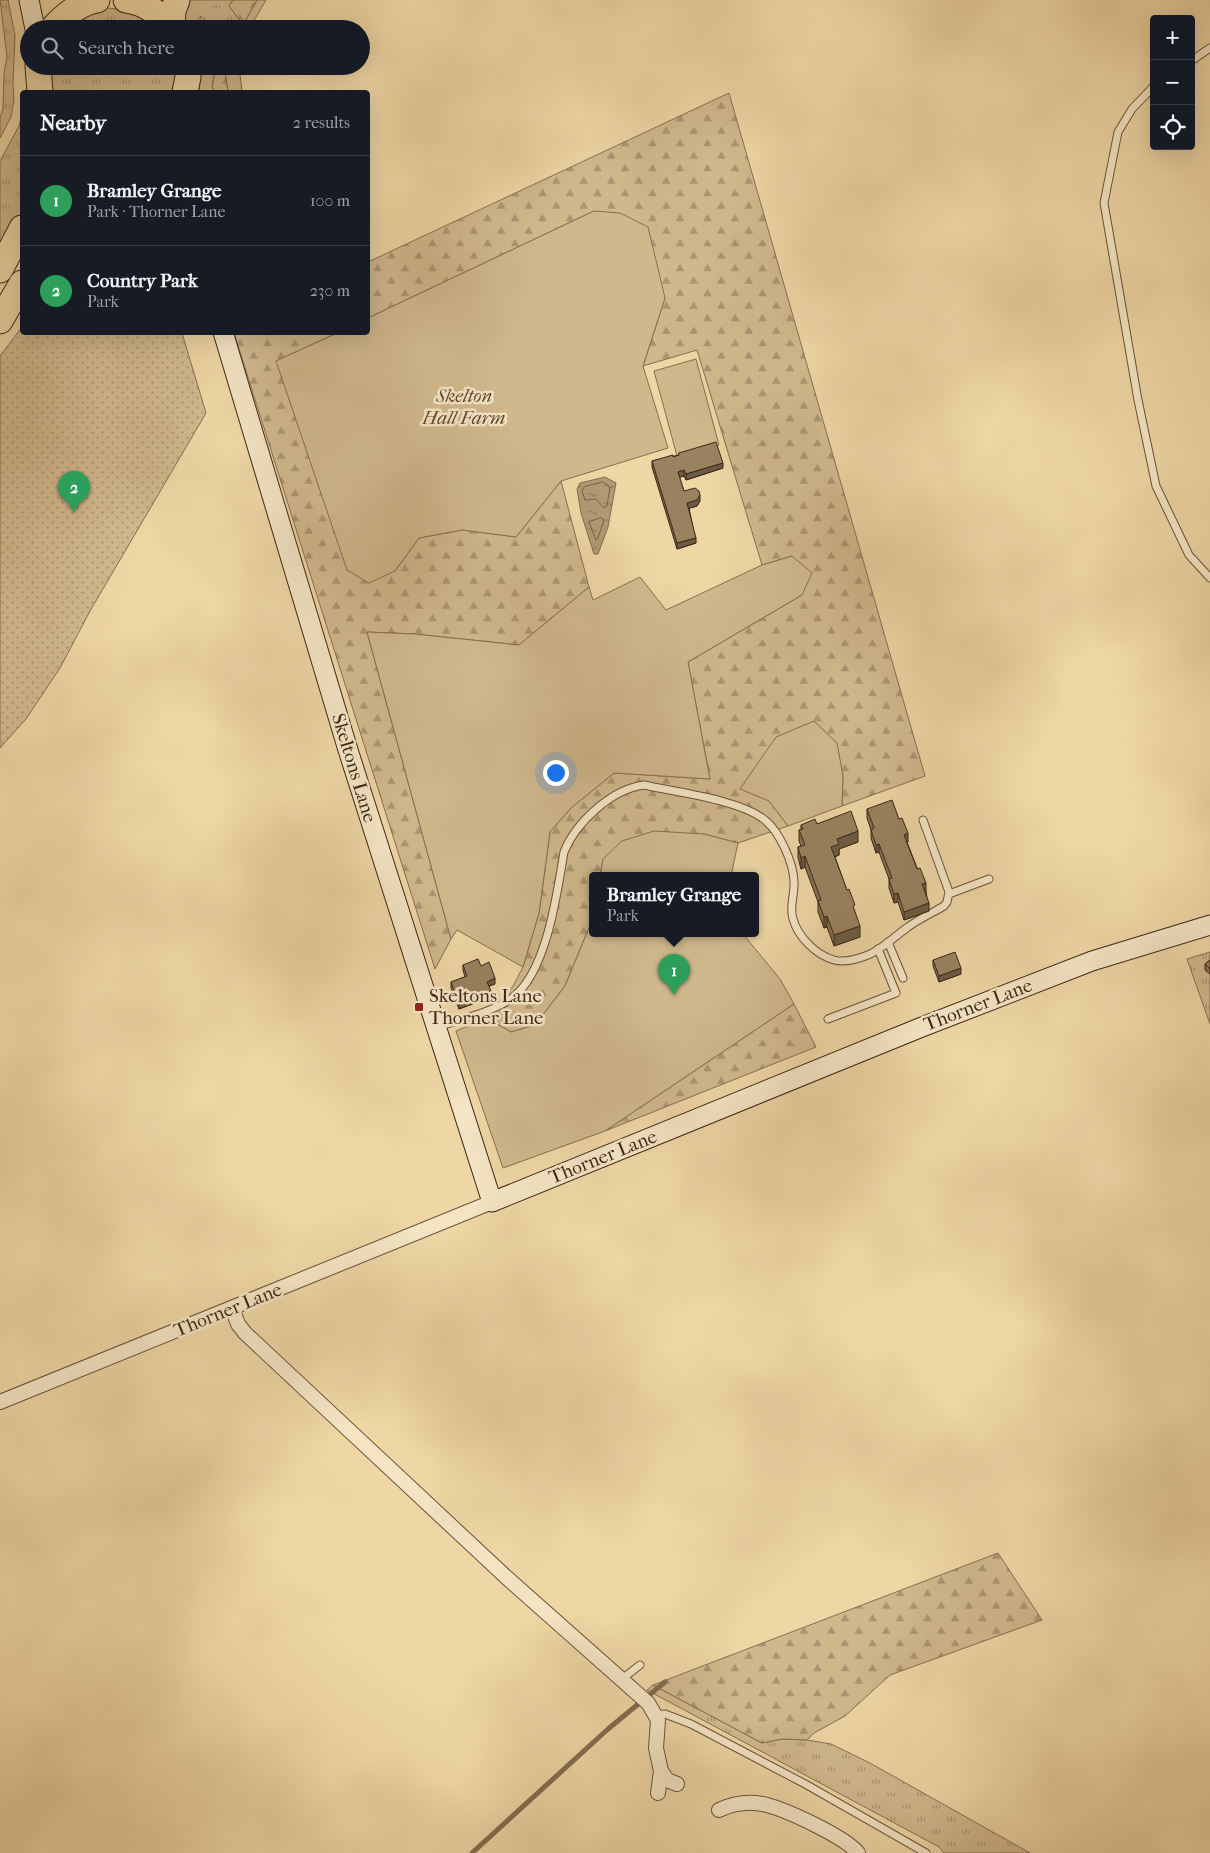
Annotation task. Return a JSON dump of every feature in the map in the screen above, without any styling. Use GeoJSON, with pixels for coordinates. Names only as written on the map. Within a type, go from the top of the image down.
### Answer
{"type":"FeatureCollection","features":[{"type":"Feature","properties":{"kind":"highway"},"geometry":{"type":"LineString","coordinates":[[60,20],[78,6],[91,0]]}},
{"type":"Feature","properties":{"kind":"highway"},"geometry":{"type":"LineString","coordinates":[[126,0],[148,7],[165,20]]}},
{"type":"Feature","properties":{"kind":"highway"},"geometry":{"type":"LineString","coordinates":[[173,20],[173,11],[177,0]]}},
{"type":"Feature","properties":{"kind":"highway"},"geometry":{"type":"LineString","coordinates":[[39,75],[40,90]]}},
{"type":"Feature","properties":{"kind":"highway"},"geometry":{"type":"LineString","coordinates":[[0,270],[20,232]]}},
{"type":"Feature","properties":{"kind":"highway"},"geometry":{"type":"LineString","coordinates":[[0,321],[20,286]]}},
{"type":"Feature","properties":{"kind":"street"},"geometry":{"type":"LineString","coordinates":[[29,0],[33,20]]}},
{"type":"Feature","properties":{"kind":"street","name":"Skeltons Lane"},"geometry":{"type":"LineString","coordinates":[[224,335],[348,750],[492,1202]]}},
{"type":"Feature","properties":{"kind":"street","name":"Thorner Lane"},"geometry":{"type":"LineString","coordinates":[[0,1402],[922,1027],[1092,961],[1210,925]]}},
{"type":"Feature","properties":{"kind":"street"},"geometry":{"type":"LineString","coordinates":[[232,1308],[238,1324],[245,1333],[506,1577],[622,1679],[647,1704],[658,1720],[659,1731],[656,1748],[661,1771],[658,1793]]}},
{"type":"Feature","properties":{"kind":"street"},"geometry":{"type":"LineString","coordinates":[[661,1771],[667,1780],[677,1784]]}},
{"type":"Feature","properties":{"kind":"street"},"geometry":{"type":"LineString","coordinates":[[719,1810],[731,1804],[749,1803],[766,1805],[789,1813],[844,1840],[858,1853]]}},
{"type":"Feature","properties":{"kind":"lane"},"geometry":{"type":"LineString","coordinates":[[1195,57],[1210,48]]}},
{"type":"Feature","properties":{"kind":"lane"},"geometry":{"type":"LineString","coordinates":[[1150,90],[1132,109],[1118,132],[1104,203],[1138,400],[1156,486],[1189,555],[1210,578]]}},
{"type":"Feature","properties":{"kind":"lane"},"geometry":{"type":"LineString","coordinates":[[437,1027],[501,1005],[522,990],[536,965],[546,937],[564,852],[568,842],[582,823],[619,792],[631,786],[644,785],[736,805],[757,814],[775,830],[790,861],[794,882],[791,904],[792,916],[796,928],[804,939],[824,955],[835,960],[858,958],[878,950],[909,926],[944,906],[947,902],[949,894],[923,820]]}},
{"type":"Feature","properties":{"kind":"lane"},"geometry":{"type":"LineString","coordinates":[[949,894],[989,879]]}},
{"type":"Feature","properties":{"kind":"lane"},"geometry":{"type":"LineString","coordinates":[[888,942],[902,978]]}},
{"type":"Feature","properties":{"kind":"lane"},"geometry":{"type":"LineString","coordinates":[[828,1019],[896,994],[878,950]]}},
{"type":"Feature","properties":{"kind":"lane"},"geometry":{"type":"LineString","coordinates":[[622,1679],[640,1665]]}},
{"type":"Feature","properties":{"kind":"lane"},"geometry":{"type":"LineString","coordinates":[[647,1704],[665,1714],[692,1724],[807,1785],[926,1853]]}},
{"type":"Feature","properties":{"kind":"green space"},"geometry":{"type":"Polygon","coordinates":[[[0,0],[8,0],[15,35],[14,100],[11,117],[0,138],[0,117],[3,109],[4,73],[7,57],[0,0]]]}},
{"type":"Feature","properties":{"kind":"green space"},"geometry":{"type":"Polygon","coordinates":[[[188,0],[233,0],[229,6],[240,20],[204,20],[200,16],[200,20],[186,20],[185,9],[188,0]]]}},
{"type":"Feature","properties":{"kind":"green space"},"geometry":{"type":"Polygon","coordinates":[[[233,0],[257,0],[246,20],[239,20],[229,6],[233,0]]]}},
{"type":"Feature","properties":{"kind":"green space"},"geometry":{"type":"Polygon","coordinates":[[[257,0],[266,0],[254,20],[245,20],[257,0]]]}},
{"type":"Feature","properties":{"kind":"green space"},"geometry":{"type":"Polygon","coordinates":[[[107,8],[122,10],[147,20],[78,20],[88,13],[107,8]]]}},
{"type":"Feature","properties":{"kind":"green space"},"geometry":{"type":"Polygon","coordinates":[[[50,75],[175,75],[174,90],[51,90],[50,75]]]}},
{"type":"Feature","properties":{"kind":"green space"},"geometry":{"type":"Polygon","coordinates":[[[198,75],[214,75],[212,87],[214,90],[199,90],[198,75]]]}},
{"type":"Feature","properties":{"kind":"green space"},"geometry":{"type":"Polygon","coordinates":[[[214,75],[225,75],[228,90],[214,90],[212,87],[214,75]]]}},
{"type":"Feature","properties":{"kind":"green space"},"geometry":{"type":"Polygon","coordinates":[[[225,75],[240,75],[242,90],[228,90],[225,75]]]}},
{"type":"Feature","properties":{"kind":"green space"},"geometry":{"type":"Polygon","coordinates":[[[729,93],[925,776],[842,806],[843,776],[836,743],[814,721],[769,801],[788,826],[738,843],[704,834],[603,859],[601,872],[589,872],[589,928],[565,986],[535,1025],[511,1032],[487,1018],[513,986],[523,967],[539,913],[550,832],[571,808],[614,773],[710,779],[688,662],[802,595],[792,556],[762,565],[697,350],[643,366],[665,298],[594,211],[370,317],[370,261],[729,93]]]}},
{"type":"Feature","properties":{"kind":"green space"},"geometry":{"type":"Polygon","coordinates":[[[20,122],[20,216],[0,250],[0,161],[20,122]]]}},
{"type":"Feature","properties":{"kind":"green space","name":"Skelton Hall Farm"},"geometry":{"type":"Polygon","coordinates":[[[594,211],[620,213],[648,227],[665,298],[643,366],[668,448],[561,481],[516,537],[462,530],[419,538],[395,571],[369,583],[347,570],[276,361],[333,335],[370,335],[370,317],[594,211]]]}},
{"type":"Feature","properties":{"kind":"green space"},"geometry":{"type":"Polygon","coordinates":[[[20,330],[20,335],[183,335],[206,413],[90,611],[60,668],[26,719],[0,748],[0,356],[20,330]]]}},
{"type":"Feature","properties":{"kind":"green space"},"geometry":{"type":"Polygon","coordinates":[[[235,335],[333,335],[276,361],[395,571],[419,538],[462,530],[516,537],[561,481],[589,587],[519,645],[415,634],[367,632],[451,939],[435,969],[235,335]]]}},
{"type":"Feature","properties":{"kind":"green space"},"geometry":{"type":"Polygon","coordinates":[[[696,359],[719,445],[677,456],[654,371],[696,359]]]}},
{"type":"Feature","properties":{"kind":"green space"},"geometry":{"type":"Polygon","coordinates":[[[792,556],[812,573],[802,595],[688,662],[710,779],[614,773],[571,808],[550,832],[539,913],[523,967],[457,930],[451,939],[367,632],[415,634],[519,645],[589,587],[593,600],[640,577],[666,610],[762,565],[792,556]]]}},
{"type":"Feature","properties":{"kind":"green space"},"geometry":{"type":"Polygon","coordinates":[[[814,721],[837,743],[843,776],[842,806],[788,826],[769,801],[740,789],[776,737],[814,721]]]}},
{"type":"Feature","properties":{"kind":"green space"},"geometry":{"type":"Polygon","coordinates":[[[654,831],[704,834],[738,843],[732,872],[601,872],[603,859],[622,841],[654,831]]]}},
{"type":"Feature","properties":{"kind":"green space"},"geometry":{"type":"Polygon","coordinates":[[[589,928],[589,937],[745,937],[780,979],[794,1004],[605,1131],[503,1168],[456,1031],[487,1018],[511,1032],[535,1025],[565,986],[589,928]]]}},
{"type":"Feature","properties":{"kind":"green space"},"geometry":{"type":"Polygon","coordinates":[[[1210,952],[1210,1024],[1187,959],[1210,952]]]}},
{"type":"Feature","properties":{"kind":"green space"},"geometry":{"type":"Polygon","coordinates":[[[794,1004],[816,1047],[605,1131],[794,1004]]]}},
{"type":"Feature","properties":{"kind":"green space"},"geometry":{"type":"Polygon","coordinates":[[[998,1553],[1042,1620],[890,1675],[845,1716],[814,1733],[807,1740],[782,1739],[762,1743],[653,1685],[998,1553]]]}},
{"type":"Feature","properties":{"kind":"green space"},"geometry":{"type":"Polygon","coordinates":[[[653,1685],[762,1743],[782,1739],[807,1740],[831,1744],[870,1763],[1030,1853],[944,1853],[939,1847],[647,1690],[653,1685]]]}},
{"type":"Feature","properties":{"kind":"water"},"geometry":{"type":"Polygon","coordinates":[[[605,477],[616,483],[608,527],[598,554],[594,554],[581,513],[577,489],[580,483],[605,477]]]}},
{"type":"Feature","properties":{"kind":"building"},"geometry":{"type":"Polygon","coordinates":[[[716,442],[723,463],[686,474],[684,470],[678,472],[684,491],[695,488],[699,491],[700,495],[697,500],[687,503],[696,538],[677,543],[652,461],[673,455],[673,457],[679,455],[679,453],[716,442]]]}},
{"type":"Feature","properties":{"kind":"building"},"geometry":{"type":"Polygon","coordinates":[[[892,800],[899,819],[902,818],[908,833],[904,835],[917,869],[920,868],[926,883],[922,884],[929,903],[904,912],[898,893],[894,894],[889,879],[892,878],[879,844],[876,845],[871,830],[874,828],[867,809],[892,800]]]}},
{"type":"Feature","properties":{"kind":"building"},"geometry":{"type":"Polygon","coordinates":[[[851,811],[858,831],[837,839],[839,844],[831,847],[847,890],[849,889],[855,905],[853,906],[860,926],[834,935],[827,916],[824,917],[818,901],[821,900],[805,856],[801,858],[798,847],[805,845],[799,830],[803,829],[801,825],[815,819],[817,824],[851,811]]]}},
{"type":"Feature","properties":{"kind":"building"},"geometry":{"type":"Polygon","coordinates":[[[955,952],[961,968],[939,976],[933,960],[955,952]]]}},
{"type":"Feature","properties":{"kind":"building"},"geometry":{"type":"Polygon","coordinates":[[[478,959],[481,966],[489,962],[495,978],[487,982],[491,991],[459,1004],[451,982],[467,976],[463,965],[478,959]]]}},
{"type":"Feature","properties":{"kind":"building"},"geometry":{"type":"Polygon","coordinates":[[[1210,960],[1210,969],[1205,964],[1210,960]]]}},
{"type":"Feature","properties":{"kind":"waterway"},"geometry":{"type":"LineString","coordinates":[[472,1853],[608,1729],[665,1682]]}},
{"type":"Feature","properties":{"kind":"place","name":"Country Park"},"geometry":{"type":"Point","coordinates":[74,512]}},
{"type":"Feature","properties":{"kind":"place","name":"Bramley Grange"},"geometry":{"type":"Point","coordinates":[674,995]}},
{"type":"Feature","properties":{"kind":"place","name":"Skeltons Lane Thorner Lane"},"geometry":{"type":"Point","coordinates":[419,1007]}}]}
